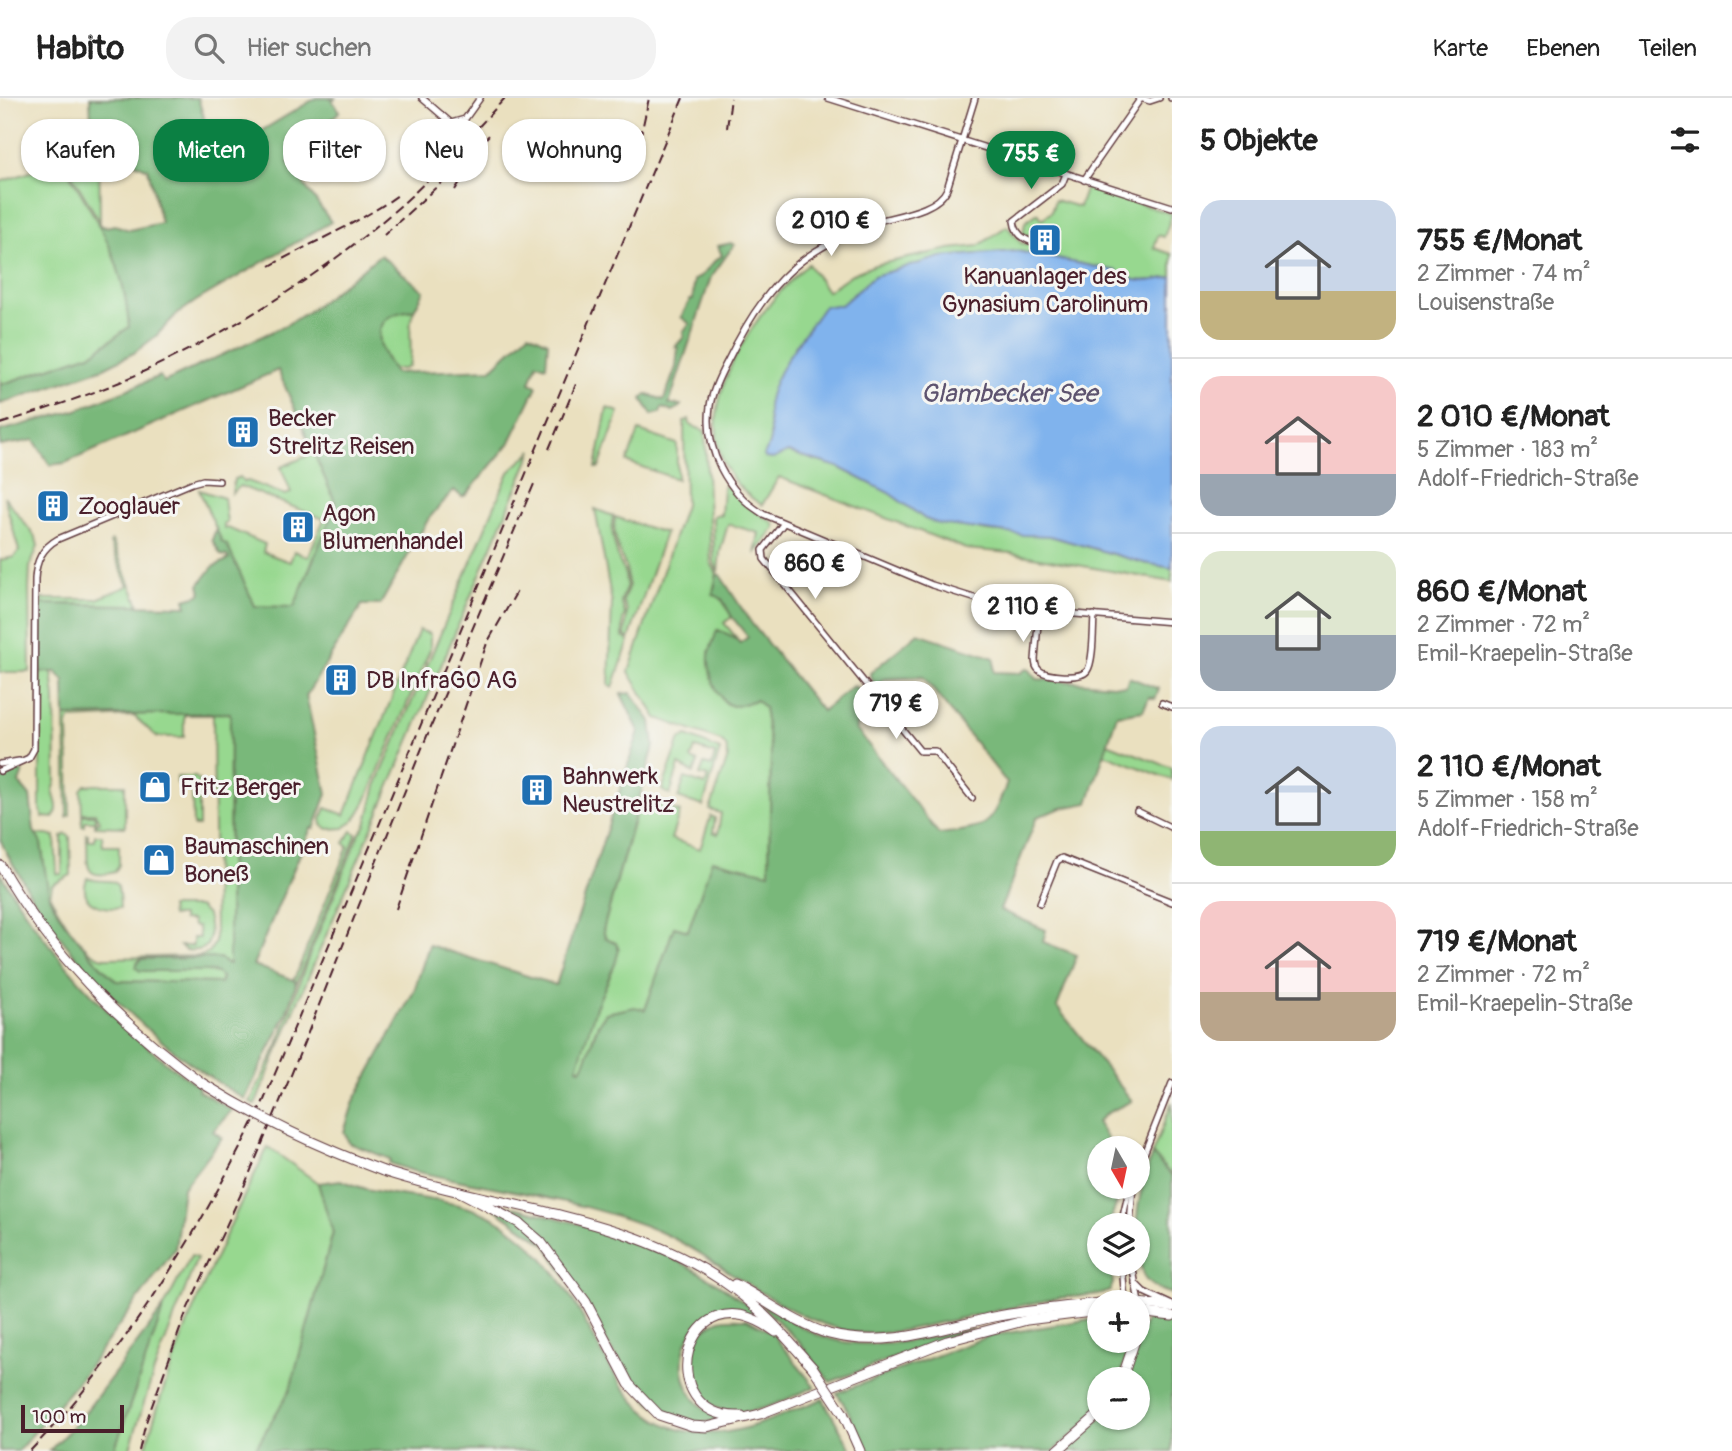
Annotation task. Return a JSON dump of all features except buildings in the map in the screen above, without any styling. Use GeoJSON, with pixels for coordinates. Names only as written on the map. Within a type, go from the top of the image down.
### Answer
{"type":"FeatureCollection","features":[{"type":"Feature","properties":{"kind":"main road"},"geometry":{"type":"LineString","coordinates":[[0,865],[45,933],[90,988],[134,1030],[202,1083],[288,1133],[383,1171],[460,1192],[532,1206],[627,1233],[663,1248],[737,1285],[807,1325],[829,1334],[890,1339],[933,1333],[994,1317],[1087,1304]]}},
{"type":"Feature","properties":{"kind":"main road"},"geometry":{"type":"LineString","coordinates":[[460,1192],[519,1223],[541,1242],[586,1302],[629,1384],[659,1415],[677,1423],[707,1427],[760,1414],[963,1333],[1034,1311]]}},
{"type":"Feature","properties":{"kind":"main road"},"geometry":{"type":"LineString","coordinates":[[708,1272],[763,1313],[813,1368],[843,1413],[860,1451]]}},
{"type":"Feature","properties":{"kind":"main road"},"geometry":{"type":"LineString","coordinates":[[1150,1307],[1172,1306]]}},
{"type":"Feature","properties":{"kind":"main road"},"geometry":{"type":"LineString","coordinates":[[1150,1311],[1172,1316]]}},
{"type":"Feature","properties":{"kind":"main road"},"geometry":{"type":"LineString","coordinates":[[947,1341],[1027,1320],[1087,1312]]}},
{"type":"Feature","properties":{"kind":"main road"},"geometry":{"type":"LineString","coordinates":[[760,1414],[726,1415],[703,1404],[692,1389],[686,1371],[686,1353],[690,1341],[709,1322],[723,1316],[738,1315],[760,1321],[794,1347]]}},
{"type":"Feature","properties":{"kind":"main road"},"geometry":{"type":"LineString","coordinates":[[1057,1451],[1087,1425]]}},
{"type":"Feature","properties":{"kind":"street"},"geometry":{"type":"LineString","coordinates":[[422,98],[446,121],[456,123],[465,119],[481,98]]}},
{"type":"Feature","properties":{"kind":"street"},"geometry":{"type":"LineString","coordinates":[[828,98],[1172,207]]}},
{"type":"Feature","properties":{"kind":"street"},"geometry":{"type":"LineString","coordinates":[[975,98],[963,141],[941,200],[926,208],[863,226],[806,258],[786,274],[762,302],[722,371],[709,408],[711,435],[719,465],[732,488],[746,502],[783,524],[949,591],[997,604],[1039,611],[1172,622]]}},
{"type":"Feature","properties":{"kind":"street"},"geometry":{"type":"LineString","coordinates":[[1084,180],[1141,98],[1150,101],[1159,98]]}},
{"type":"Feature","properties":{"kind":"street"},"geometry":{"type":"LineString","coordinates":[[1052,247],[1024,239],[1014,221],[1062,184],[1066,174]]}},
{"type":"Feature","properties":{"kind":"street"},"geometry":{"type":"LineString","coordinates":[[0,771],[31,756],[35,744],[34,579],[43,551],[64,537],[195,482],[219,481]]}},
{"type":"Feature","properties":{"kind":"street"},"geometry":{"type":"LineString","coordinates":[[783,524],[763,550],[764,559],[920,751],[935,751],[972,798]]}},
{"type":"Feature","properties":{"kind":"street"},"geometry":{"type":"LineString","coordinates":[[1039,611],[1036,665],[1043,673],[1061,675],[1080,676],[1088,670],[1094,615]]}},
{"type":"Feature","properties":{"kind":"street"},"geometry":{"type":"LineString","coordinates":[[1161,703],[1172,707]]}},
{"type":"Feature","properties":{"kind":"street"},"geometry":{"type":"LineString","coordinates":[[0,764],[25,760]]}},
{"type":"Feature","properties":{"kind":"street"},"geometry":{"type":"LineString","coordinates":[[1136,811],[1172,828]]}},
{"type":"Feature","properties":{"kind":"street"},"geometry":{"type":"LineString","coordinates":[[1040,903],[1057,861],[1062,858],[1172,902]]}},
{"type":"Feature","properties":{"kind":"street"},"geometry":{"type":"LineString","coordinates":[[1150,1140],[1172,1083]]}},
{"type":"Feature","properties":{"kind":"street"},"geometry":{"type":"LineString","coordinates":[[1134,1276],[1136,1290]]}},
{"type":"Feature","properties":{"kind":"street"},"geometry":{"type":"LineString","coordinates":[[1135,1283],[1144,1292],[1172,1306]]}},
{"type":"Feature","properties":{"kind":"green space"},"geometry":{"type":"Polygon","coordinates":[[[90,98],[198,98],[204,119],[153,119],[153,182],[269,182],[269,126],[316,98],[335,98],[332,101],[340,111],[332,119],[283,119],[283,182],[302,182],[331,222],[196,301],[176,315],[156,336],[134,353],[104,368],[0,404],[0,385],[93,353],[129,327],[120,274],[98,224],[105,227],[115,225],[129,230],[161,223],[148,169],[139,165],[139,119],[91,119],[90,98]]]}},
{"type":"Feature","properties":{"kind":"green space"},"geometry":{"type":"Polygon","coordinates":[[[21,175],[21,182],[74,182],[108,240],[126,292],[129,327],[93,353],[0,385],[0,182],[21,175]]]}},
{"type":"Feature","properties":{"kind":"green space"},"geometry":{"type":"Polygon","coordinates":[[[76,182],[99,182],[100,222],[76,182]]]}},
{"type":"Feature","properties":{"kind":"green space"},"geometry":{"type":"Polygon","coordinates":[[[1086,187],[1172,214],[1164,237],[1158,235],[1154,248],[1172,254],[1172,277],[1136,280],[1116,271],[1017,251],[941,257],[853,295],[840,306],[824,306],[781,371],[773,389],[768,407],[771,441],[766,451],[769,459],[788,452],[838,467],[889,493],[925,519],[987,531],[1050,536],[1144,563],[1172,568],[1172,582],[1011,553],[966,549],[779,477],[762,505],[733,479],[719,449],[717,416],[725,382],[740,348],[760,316],[808,264],[827,291],[852,274],[875,265],[950,249],[978,246],[1007,226],[1021,243],[1052,249],[1054,240],[1023,234],[1025,222],[1038,213],[1042,219],[1051,212],[1055,200],[1079,207],[1086,187]]]}},
{"type":"Feature","properties":{"kind":"green space"},"geometry":{"type":"Polygon","coordinates":[[[731,243],[734,245],[711,277],[669,404],[681,405],[673,411],[662,408],[660,413],[652,415],[642,399],[646,394],[664,400],[676,367],[678,348],[675,347],[690,324],[681,317],[690,300],[693,300],[694,280],[722,256],[718,246],[731,243]]]}},
{"type":"Feature","properties":{"kind":"green space"},"geometry":{"type":"Polygon","coordinates":[[[380,255],[424,291],[414,310],[389,317],[380,332],[383,351],[395,373],[491,369],[529,333],[548,342],[546,366],[537,363],[530,383],[537,386],[509,444],[466,495],[462,497],[454,490],[429,518],[380,605],[362,605],[306,696],[327,794],[253,965],[294,980],[296,984],[286,1014],[245,1099],[212,1079],[148,1029],[117,1001],[62,940],[39,907],[1,841],[0,777],[19,770],[23,772],[19,783],[30,796],[34,831],[41,843],[49,897],[64,922],[116,981],[220,983],[222,979],[217,973],[207,971],[140,971],[135,967],[141,959],[220,958],[229,964],[230,713],[65,716],[64,681],[56,672],[40,672],[39,606],[187,606],[185,599],[199,595],[199,585],[213,567],[229,559],[221,555],[212,540],[216,529],[222,542],[227,545],[255,606],[294,607],[336,504],[278,370],[65,463],[50,465],[34,440],[0,446],[0,431],[77,410],[160,376],[164,382],[308,312],[380,255]]]}},
{"type":"Feature","properties":{"kind":"green space"},"geometry":{"type":"Polygon","coordinates":[[[414,310],[409,366],[392,369],[381,344],[380,328],[383,322],[395,314],[414,310]]]}},
{"type":"Feature","properties":{"kind":"green space"},"geometry":{"type":"Polygon","coordinates":[[[607,408],[619,412],[599,468],[596,468],[607,408]]]}},
{"type":"Feature","properties":{"kind":"green space"},"geometry":{"type":"Polygon","coordinates":[[[689,419],[690,425],[705,431],[711,563],[717,574],[713,592],[721,598],[732,617],[724,623],[736,637],[725,635],[719,630],[716,634],[709,652],[715,684],[727,704],[737,706],[757,700],[764,707],[771,753],[769,874],[712,861],[688,931],[674,927],[645,1010],[623,1010],[604,1017],[594,1032],[581,1069],[576,1065],[596,1007],[615,964],[603,930],[640,799],[680,812],[671,839],[700,849],[711,816],[715,818],[713,832],[718,834],[721,813],[710,810],[728,757],[726,746],[721,741],[657,718],[629,672],[685,505],[684,422],[689,419]]]}},
{"type":"Feature","properties":{"kind":"green space"},"geometry":{"type":"Polygon","coordinates":[[[639,431],[677,444],[677,479],[627,462],[639,431]]]}},
{"type":"Feature","properties":{"kind":"green space"},"geometry":{"type":"Polygon","coordinates":[[[533,450],[255,1105],[250,1102],[277,1047],[307,961],[359,834],[366,825],[376,786],[509,472],[533,450]]]}},
{"type":"Feature","properties":{"kind":"green space"},"geometry":{"type":"Polygon","coordinates":[[[314,453],[336,504],[294,607],[255,607],[199,490],[224,498],[227,523],[224,524],[224,529],[228,528],[265,544],[263,552],[290,562],[294,551],[308,557],[324,519],[240,486],[232,493],[234,479],[240,477],[244,482],[248,481],[285,495],[291,493],[281,467],[314,453]]]}},
{"type":"Feature","properties":{"kind":"green space"},"geometry":{"type":"Polygon","coordinates":[[[726,484],[744,504],[774,523],[775,528],[755,554],[759,533],[728,524],[720,552],[718,572],[714,562],[713,516],[721,515],[723,487],[726,484]]]}},
{"type":"Feature","properties":{"kind":"green space"},"geometry":{"type":"Polygon","coordinates":[[[4,496],[36,538],[38,546],[30,567],[30,672],[0,672],[0,560],[14,557],[19,551],[4,496]]]}},
{"type":"Feature","properties":{"kind":"green space"},"geometry":{"type":"Polygon","coordinates":[[[595,509],[613,516],[613,538],[627,585],[621,601],[625,614],[623,637],[629,641],[613,687],[609,686],[612,603],[595,509]]]}},
{"type":"Feature","properties":{"kind":"green space"},"geometry":{"type":"Polygon","coordinates":[[[615,517],[665,533],[629,639],[625,636],[627,610],[623,601],[629,585],[615,536],[615,517]]]}},
{"type":"Feature","properties":{"kind":"green space"},"geometry":{"type":"Polygon","coordinates":[[[112,541],[139,605],[41,604],[41,599],[97,599],[128,586],[110,543],[112,541]]]}},
{"type":"Feature","properties":{"kind":"green space"},"geometry":{"type":"Polygon","coordinates":[[[717,574],[752,624],[822,711],[853,686],[869,694],[866,698],[870,704],[858,713],[856,729],[939,834],[967,830],[984,824],[995,810],[1007,783],[923,677],[885,679],[875,688],[870,673],[918,633],[994,658],[994,672],[1020,673],[1028,668],[1037,679],[1126,686],[1129,677],[1159,689],[1155,699],[1149,697],[1143,711],[1117,715],[1088,803],[1037,817],[1000,910],[1046,930],[1043,942],[1077,955],[1057,1007],[1132,1101],[1107,1113],[1097,1122],[1106,1136],[1087,1136],[1087,1199],[1118,1199],[1113,1213],[1087,1213],[1087,1276],[1112,1276],[1110,1290],[1087,1290],[1087,1295],[1058,1298],[899,1331],[853,1332],[825,1325],[799,1313],[698,1252],[646,1226],[560,1201],[413,1171],[389,1163],[390,1159],[349,1143],[344,1132],[354,1101],[414,991],[429,945],[556,985],[639,731],[621,694],[631,693],[651,721],[654,746],[603,930],[605,937],[616,943],[619,950],[596,1007],[577,1068],[581,1069],[585,1063],[598,1026],[606,1013],[635,1007],[645,1010],[674,927],[688,931],[712,860],[769,873],[771,753],[764,707],[756,700],[738,706],[729,704],[714,684],[709,657],[717,630],[740,643],[748,637],[722,599],[713,594],[717,574]]]}},
{"type":"Feature","properties":{"kind":"green space"},"geometry":{"type":"Polygon","coordinates":[[[419,630],[430,634],[430,650],[366,801],[356,818],[344,828],[328,829],[322,825],[321,819],[326,808],[345,815],[419,630]]]}},
{"type":"Feature","properties":{"kind":"green space"},"geometry":{"type":"Polygon","coordinates":[[[40,672],[52,672],[55,698],[56,781],[53,791],[57,808],[53,818],[43,817],[40,810],[40,672]]]}},
{"type":"Feature","properties":{"kind":"green space"},"geometry":{"type":"Polygon","coordinates":[[[230,712],[229,964],[220,958],[141,959],[137,962],[140,971],[207,971],[217,973],[222,979],[220,983],[116,981],[78,941],[53,907],[47,889],[42,849],[35,834],[55,836],[57,874],[62,874],[62,837],[66,834],[70,837],[71,875],[52,885],[50,896],[74,934],[89,951],[106,958],[201,956],[209,953],[215,942],[213,715],[184,715],[184,737],[157,737],[134,716],[70,719],[70,815],[67,817],[65,716],[230,712]]]}},
{"type":"Feature","properties":{"kind":"green space"},"geometry":{"type":"Polygon","coordinates":[[[687,736],[720,750],[703,806],[678,798],[685,778],[705,785],[708,777],[700,775],[704,764],[712,766],[715,754],[695,748],[691,759],[698,762],[694,773],[679,765],[670,795],[662,790],[680,739],[687,736]]]}},
{"type":"Feature","properties":{"kind":"green space"},"geometry":{"type":"Polygon","coordinates":[[[1107,743],[1172,768],[1172,780],[1104,754],[1107,743]]]}},
{"type":"Feature","properties":{"kind":"green space"},"geometry":{"type":"Polygon","coordinates":[[[177,777],[195,777],[199,780],[199,826],[193,826],[192,789],[185,789],[184,783],[177,783],[177,777]]]}},
{"type":"Feature","properties":{"kind":"green space"},"geometry":{"type":"Polygon","coordinates":[[[85,785],[125,785],[125,827],[95,826],[95,821],[85,821],[85,826],[82,826],[82,815],[94,815],[97,823],[100,822],[95,813],[82,813],[81,790],[85,785]]]}},
{"type":"Feature","properties":{"kind":"green space"},"geometry":{"type":"Polygon","coordinates":[[[352,831],[356,834],[355,838],[296,984],[294,980],[348,846],[344,843],[352,831]]]}},
{"type":"Feature","properties":{"kind":"green space"},"geometry":{"type":"Polygon","coordinates":[[[86,834],[88,840],[95,840],[95,835],[102,835],[103,846],[119,846],[119,865],[115,872],[95,874],[90,871],[86,834]]]}},
{"type":"Feature","properties":{"kind":"green space"},"geometry":{"type":"Polygon","coordinates":[[[0,873],[41,934],[114,1017],[199,1087],[198,1090],[232,1110],[213,1131],[222,1138],[183,1188],[175,1249],[76,1384],[18,1451],[0,1451],[0,873]]]}},
{"type":"Feature","properties":{"kind":"green space"},"geometry":{"type":"Polygon","coordinates":[[[87,878],[116,884],[120,908],[92,903],[85,893],[87,878]]]}},
{"type":"Feature","properties":{"kind":"green space"},"geometry":{"type":"Polygon","coordinates":[[[170,907],[199,907],[207,915],[210,937],[206,946],[202,949],[185,950],[180,946],[193,946],[193,938],[199,938],[198,927],[193,926],[192,921],[182,920],[182,916],[171,916],[170,907]]]}},
{"type":"Feature","properties":{"kind":"green space"},"geometry":{"type":"Polygon","coordinates":[[[1172,1102],[1172,1176],[1152,1154],[1172,1102]]]}},
{"type":"Feature","properties":{"kind":"green space"},"geometry":{"type":"Polygon","coordinates":[[[268,1147],[318,1183],[333,1232],[290,1390],[254,1451],[145,1451],[169,1372],[199,1296],[268,1147]]]}},
{"type":"Feature","properties":{"kind":"green space"},"geometry":{"type":"Polygon","coordinates":[[[1152,1154],[1172,1176],[1172,1294],[1153,1286],[1144,1276],[1150,1276],[1150,1213],[1138,1213],[1140,1199],[1150,1199],[1152,1154]]]}},
{"type":"Feature","properties":{"kind":"green space"},"geometry":{"type":"Polygon","coordinates":[[[341,1180],[371,1190],[473,1209],[489,1215],[514,1231],[540,1256],[563,1284],[627,1393],[645,1411],[667,1425],[694,1433],[739,1430],[823,1399],[852,1451],[254,1451],[290,1390],[333,1233],[318,1183],[341,1180]]]}},
{"type":"Feature","properties":{"kind":"green space"},"geometry":{"type":"Polygon","coordinates":[[[490,1202],[597,1229],[666,1255],[729,1291],[759,1315],[726,1311],[706,1318],[687,1340],[683,1355],[683,1370],[694,1398],[712,1413],[736,1419],[695,1423],[676,1419],[653,1405],[632,1383],[545,1244],[488,1204],[490,1202]]]}},
{"type":"Feature","properties":{"kind":"green space"},"geometry":{"type":"Polygon","coordinates":[[[191,1256],[197,1258],[154,1371],[129,1451],[114,1451],[164,1307],[191,1256]]]}},
{"type":"Feature","properties":{"kind":"green space"},"geometry":{"type":"Polygon","coordinates":[[[760,1304],[803,1328],[837,1341],[896,1343],[974,1328],[830,1382],[799,1342],[760,1304]]]}},
{"type":"Feature","properties":{"kind":"green space"},"geometry":{"type":"Polygon","coordinates":[[[164,1307],[114,1451],[49,1451],[80,1419],[164,1307]]]}},
{"type":"Feature","properties":{"kind":"green space"},"geometry":{"type":"Polygon","coordinates":[[[1150,1317],[1172,1319],[1172,1451],[1063,1451],[1087,1430],[1150,1430],[1150,1367],[1130,1367],[1134,1353],[1150,1353],[1150,1317]]]}},
{"type":"Feature","properties":{"kind":"green space"},"geometry":{"type":"Polygon","coordinates":[[[747,1319],[771,1332],[815,1387],[775,1404],[744,1412],[716,1408],[704,1399],[695,1386],[691,1371],[691,1356],[696,1341],[705,1328],[720,1320],[747,1319]]]}},
{"type":"Feature","properties":{"kind":"green space"},"geometry":{"type":"Polygon","coordinates":[[[1087,1320],[1087,1353],[1128,1353],[1123,1367],[1087,1367],[1087,1422],[1053,1451],[864,1451],[848,1411],[837,1393],[989,1336],[1087,1320]]]}},
{"type":"Feature","properties":{"kind":"water","name":"Glambecker See"},"geometry":{"type":"Polygon","coordinates":[[[1017,251],[1116,271],[1136,280],[1172,277],[1172,568],[1144,563],[1050,536],[939,524],[925,519],[889,493],[838,467],[788,452],[773,459],[765,458],[770,442],[768,407],[775,381],[790,354],[824,306],[840,306],[874,276],[941,257],[1017,251]]]}},
{"type":"Feature","properties":{"kind":"railway"},"geometry":{"type":"LineString","coordinates":[[0,424],[120,382],[197,345],[272,302],[344,252],[410,197],[505,98]]}},
{"type":"Feature","properties":{"kind":"railway"},"geometry":{"type":"LineString","coordinates":[[644,119],[649,98]]}},
{"type":"Feature","properties":{"kind":"railway"},"geometry":{"type":"LineString","coordinates":[[30,1451],[100,1371],[161,1285],[215,1194],[264,1100],[683,98]]}},
{"type":"Feature","properties":{"kind":"railway"},"geometry":{"type":"LineString","coordinates":[[727,128],[731,98]]}},
{"type":"Feature","properties":{"kind":"railway"},"geometry":{"type":"LineString","coordinates":[[384,235],[492,132]]}},
{"type":"Feature","properties":{"kind":"railway"},"geometry":{"type":"LineString","coordinates":[[455,190],[460,182]]}},
{"type":"Feature","properties":{"kind":"railway"},"geometry":{"type":"LineString","coordinates":[[270,266],[351,224],[398,195]]}},
{"type":"Feature","properties":{"kind":"railway"},"geometry":{"type":"LineString","coordinates":[[549,449],[576,384]]}},
{"type":"Feature","properties":{"kind":"railway"},"geometry":{"type":"LineString","coordinates":[[139,1451],[146,1422],[187,1310],[240,1196],[289,1080],[424,743],[534,484]]}},
{"type":"Feature","properties":{"kind":"railway"},"geometry":{"type":"LineString","coordinates":[[396,909],[487,643],[519,588]]}},
{"type":"Feature","properties":{"kind":"place","name":"Kanuanlager des Gynasium Carolinum"},"geometry":{"type":"Point","coordinates":[1045,240]}},
{"type":"Feature","properties":{"kind":"place","name":"Becker Strelitz Reisen"},"geometry":{"type":"Point","coordinates":[243,432]}},
{"type":"Feature","properties":{"kind":"place","name":"Zooglauer"},"geometry":{"type":"Point","coordinates":[53,506]}},
{"type":"Feature","properties":{"kind":"place","name":"Agon Blumenhandel"},"geometry":{"type":"Point","coordinates":[298,527]}},
{"type":"Feature","properties":{"kind":"place","name":"DB InfraGO AG"},"geometry":{"type":"Point","coordinates":[341,680]}},
{"type":"Feature","properties":{"kind":"place","name":"Fritz Berger"},"geometry":{"type":"Point","coordinates":[155,787]}},
{"type":"Feature","properties":{"kind":"place","name":"Bahnwerk Neustrelitz"},"geometry":{"type":"Point","coordinates":[537,790]}},
{"type":"Feature","properties":{"kind":"place","name":"Baumaschinen Boneß"},"geometry":{"type":"Point","coordinates":[159,860]}}]}
